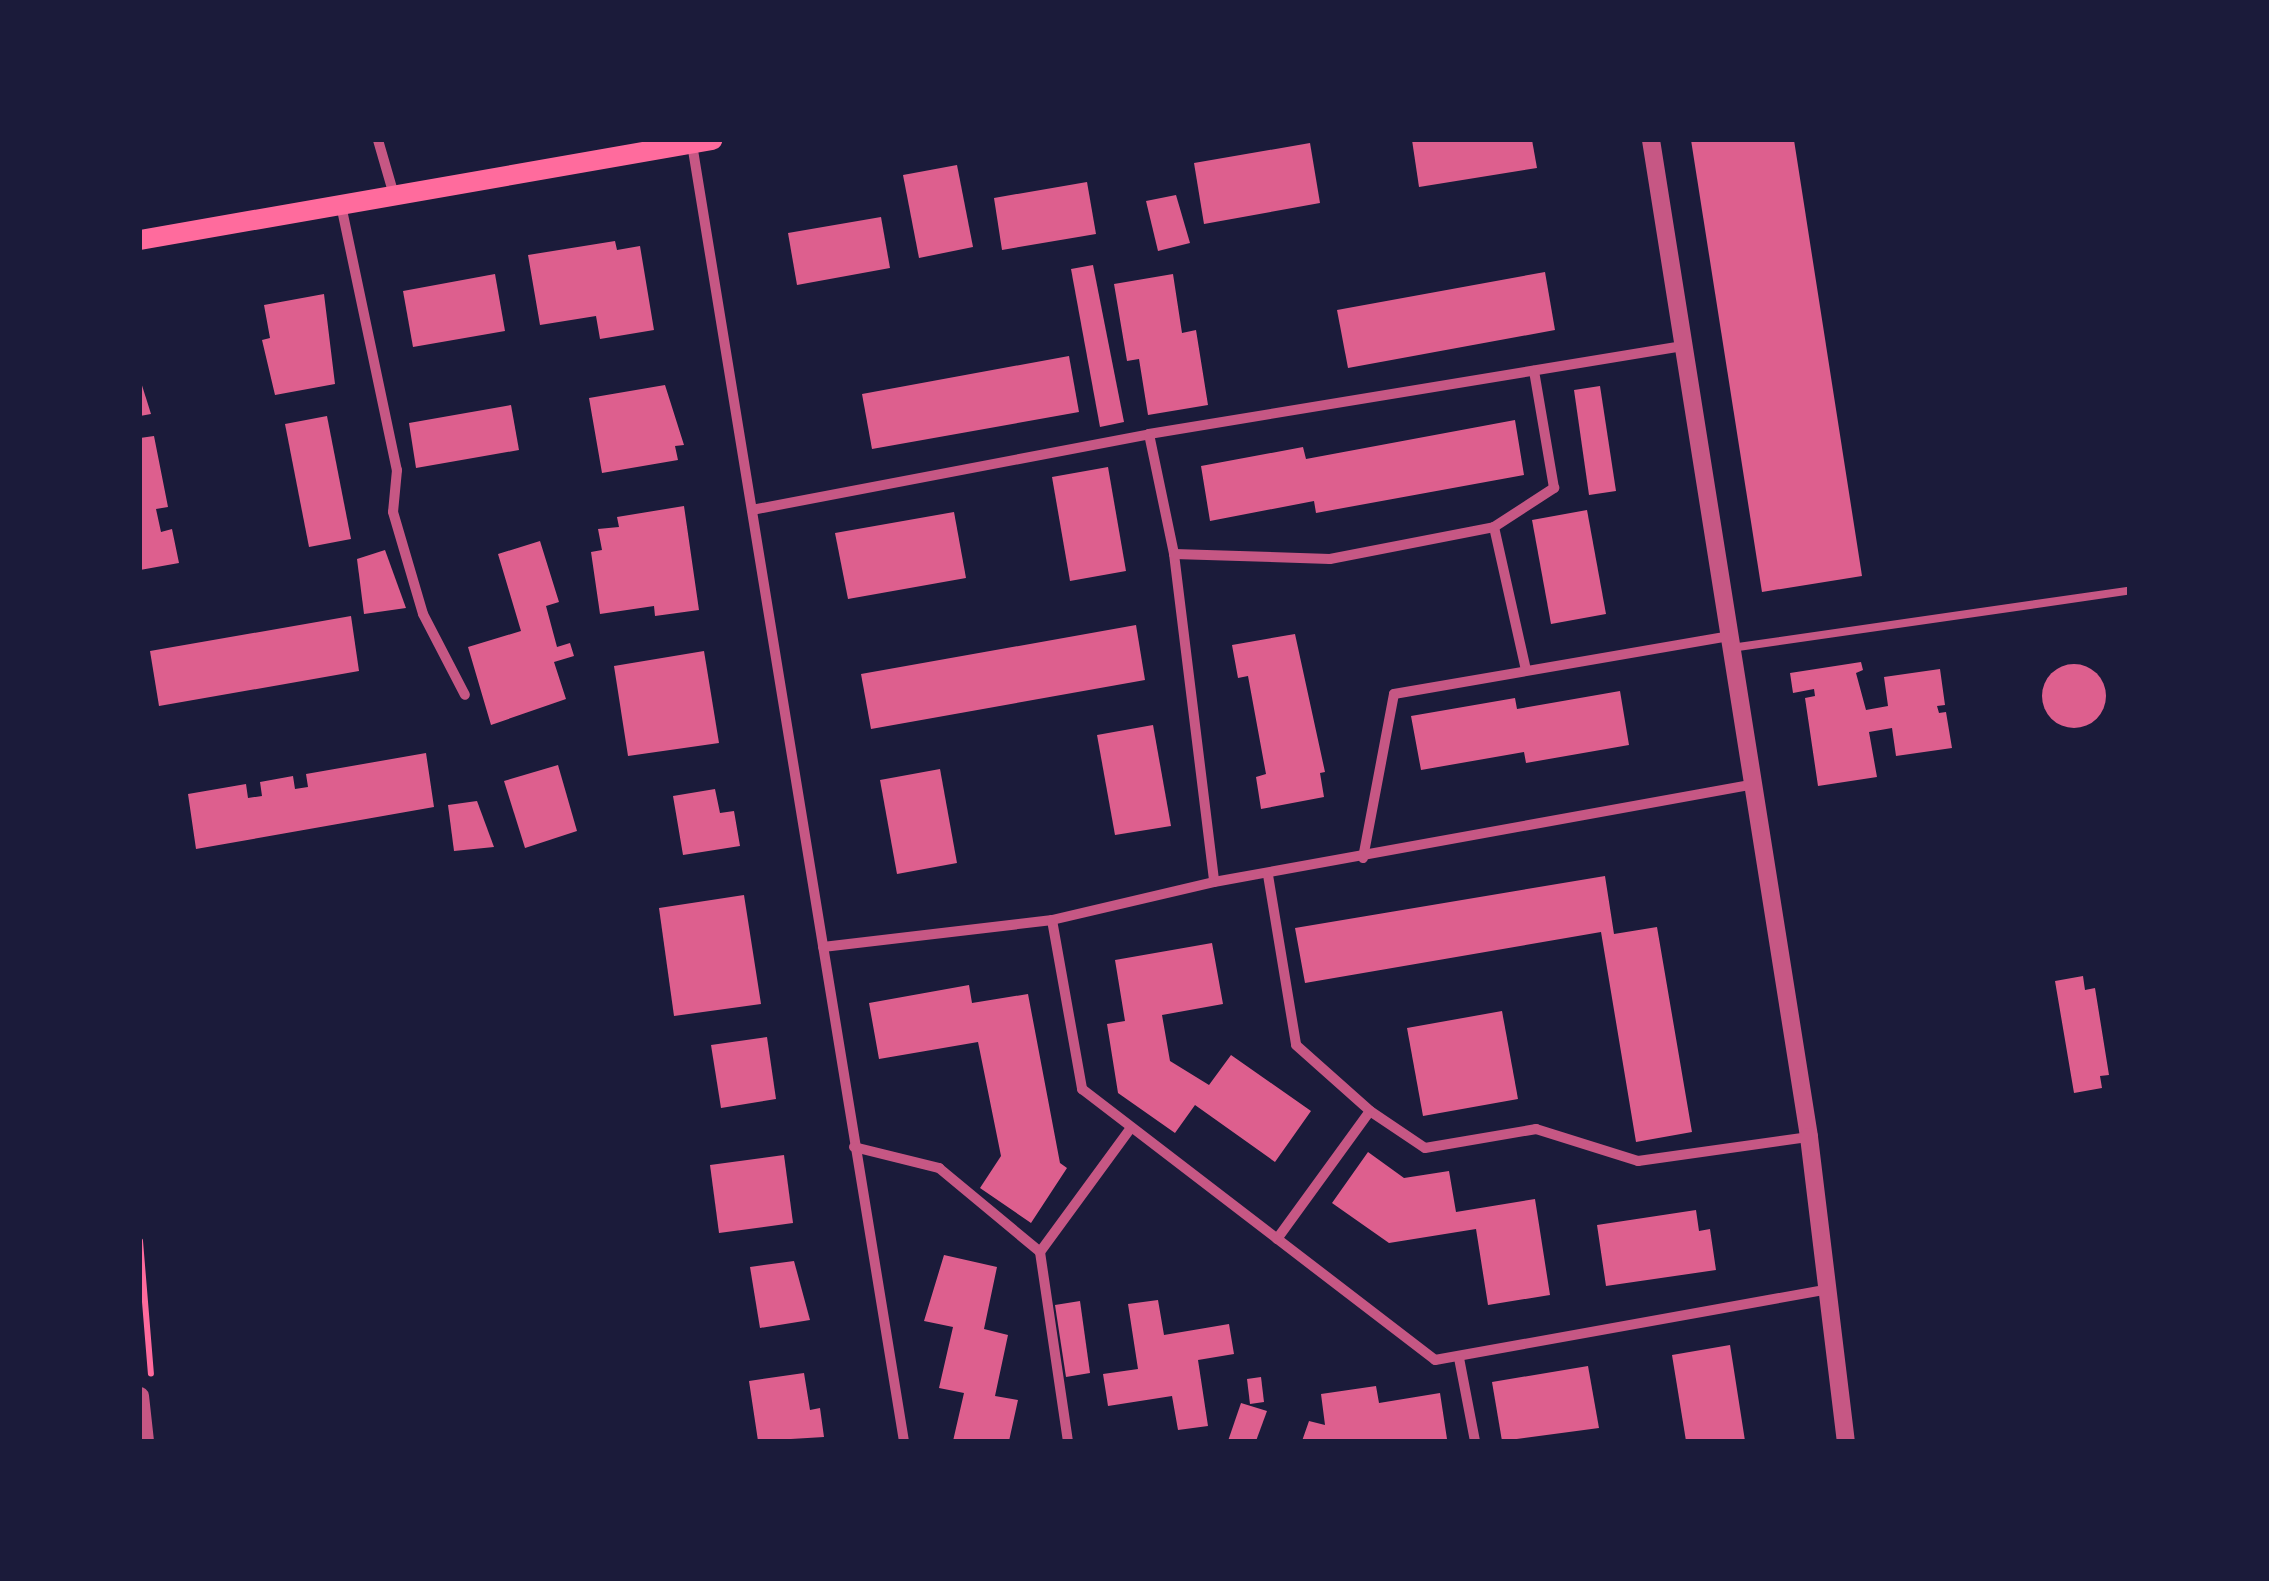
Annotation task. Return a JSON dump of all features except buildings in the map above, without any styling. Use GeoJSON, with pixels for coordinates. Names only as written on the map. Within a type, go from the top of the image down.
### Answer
{"type":"FeatureCollection","features":[{"type":"Feature","properties":{"kind":"main road"},"geometry":{"type":"LineString","coordinates":[[140,240],[698,141]]}},
{"type":"Feature","properties":{"kind":"street"},"geometry":{"type":"LineString","coordinates":[[378,140],[394,195]]}},
{"type":"Feature","properties":{"kind":"street"},"geometry":{"type":"LineString","coordinates":[[1651,140],[1750,786],[1810,1137],[1825,1290],[1846,1441]]}},
{"type":"Feature","properties":{"kind":"street"},"geometry":{"type":"LineString","coordinates":[[698,141],[752,510],[904,1441]]}},
{"type":"Feature","properties":{"kind":"street"},"geometry":{"type":"LineString","coordinates":[[341,205],[397,470],[393,512],[424,614],[465,694]]}},
{"type":"Feature","properties":{"kind":"street"},"geometry":{"type":"LineString","coordinates":[[752,510],[1149,434],[1683,346]]}},
{"type":"Feature","properties":{"kind":"street"},"geometry":{"type":"LineString","coordinates":[[1174,554],[1330,559],[1494,527],[1554,488],[1534,371]]}},
{"type":"Feature","properties":{"kind":"street"},"geometry":{"type":"LineString","coordinates":[[1149,434],[1174,554],[1214,882]]}},
{"type":"Feature","properties":{"kind":"street"},"geometry":{"type":"LineString","coordinates":[[1494,527],[1526,670]]}},
{"type":"Feature","properties":{"kind":"street"},"geometry":{"type":"LineString","coordinates":[[1363,858],[1394,694],[1526,670],[1730,642]]}},
{"type":"Feature","properties":{"kind":"street"},"geometry":{"type":"LineString","coordinates":[[823,947],[1052,920],[1214,882],[1750,786]]}},
{"type":"Feature","properties":{"kind":"street"},"geometry":{"type":"LineString","coordinates":[[1268,875],[1296,1045],[1370,1111],[1425,1148],[1536,1129],[1638,1161],[1810,1137]]}},
{"type":"Feature","properties":{"kind":"street"},"geometry":{"type":"LineString","coordinates":[[1052,920],[1082,1089],[1436,1360],[1825,1290]]}},
{"type":"Feature","properties":{"kind":"street"},"geometry":{"type":"LineString","coordinates":[[1277,1239],[1370,1111]]}},
{"type":"Feature","properties":{"kind":"street"},"geometry":{"type":"LineString","coordinates":[[1040,1252],[1130,1129]]}},
{"type":"Feature","properties":{"kind":"street"},"geometry":{"type":"LineString","coordinates":[[854,1147],[939,1168],[1040,1252],[1068,1441]]}},
{"type":"Feature","properties":{"kind":"street"},"geometry":{"type":"LineString","coordinates":[[1460,1358],[1474,1441]]}},
{"type":"Feature","properties":{"kind":"street"},"geometry":{"type":"LineString","coordinates":[[145,1441],[146,1389]]}},
{"type":"Feature","properties":{"kind":"lane"},"geometry":{"type":"LineString","coordinates":[[1730,642],[2129,591]]}},
{"type":"Feature","properties":{"kind":"path"},"geometry":{"type":"LineString","coordinates":[[140,1240],[146,1389]]}}]}
